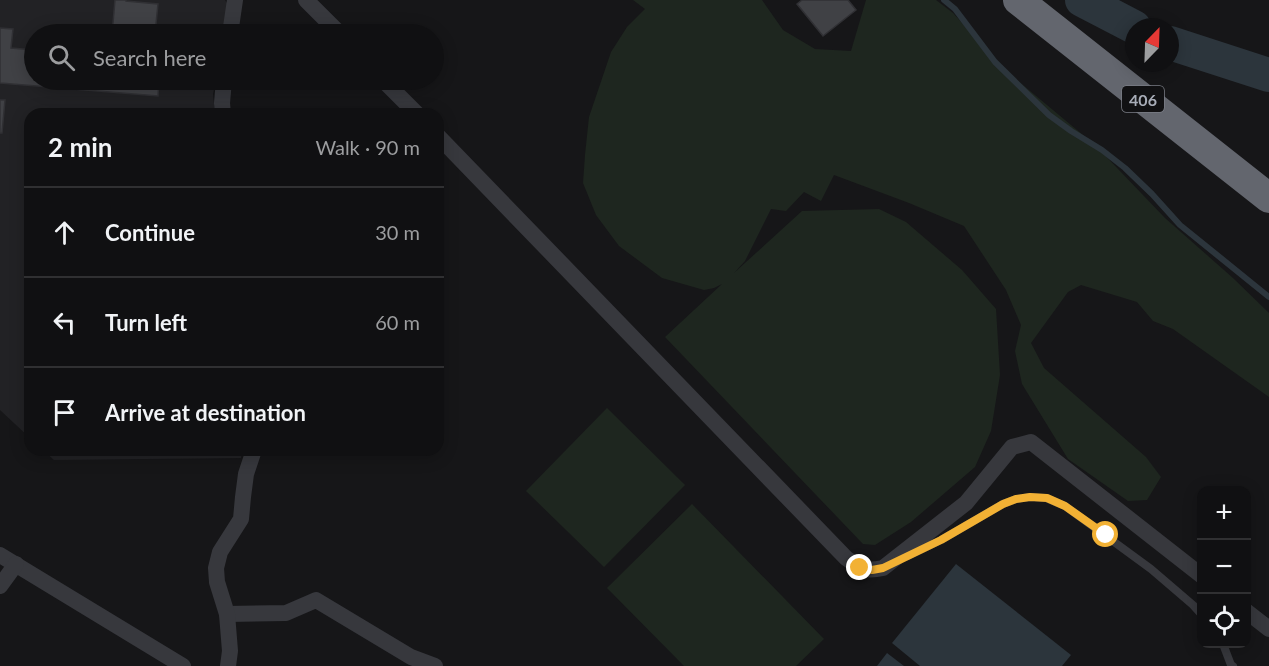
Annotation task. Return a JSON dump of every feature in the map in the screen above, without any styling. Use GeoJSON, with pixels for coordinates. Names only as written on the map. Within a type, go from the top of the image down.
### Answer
{"type":"FeatureCollection","features":[{"type":"Feature","properties":{"kind":"highway","name":"406"},"geometry":{"type":"LineString","coordinates":[[1018,0],[1269,198]]}},
{"type":"Feature","properties":{"kind":"street"},"geometry":{"type":"LineString","coordinates":[[231,24],[235,0]]}},
{"type":"Feature","properties":{"kind":"street"},"geometry":{"type":"LineString","coordinates":[[306,0],[330,24]]}},
{"type":"Feature","properties":{"kind":"street"},"geometry":{"type":"LineString","coordinates":[[222,108],[223,90]]}},
{"type":"Feature","properties":{"kind":"street"},"geometry":{"type":"LineString","coordinates":[[393,90],[411,108]]}},
{"type":"Feature","properties":{"kind":"street"},"geometry":{"type":"LineString","coordinates":[[444,142],[846,558],[860,568],[872,570],[883,568],[966,503],[1012,447],[1032,442],[1197,572]]}},
{"type":"Feature","properties":{"kind":"street"},"geometry":{"type":"LineString","coordinates":[[228,666],[230,651],[227,614],[217,582],[216,568],[220,552],[241,519],[246,474],[252,456]]}},
{"type":"Feature","properties":{"kind":"street"},"geometry":{"type":"LineString","coordinates":[[0,555],[183,666]]}},
{"type":"Feature","properties":{"kind":"street"},"geometry":{"type":"LineString","coordinates":[[0,586],[16,564]]}},
{"type":"Feature","properties":{"kind":"street"},"geometry":{"type":"LineString","coordinates":[[227,614],[286,613],[316,600],[411,657],[435,666]]}},
{"type":"Feature","properties":{"kind":"street"},"geometry":{"type":"LineString","coordinates":[[1251,615],[1269,629]]}},
{"type":"Feature","properties":{"kind":"lane"},"geometry":{"type":"LineString","coordinates":[[883,568],[941,540],[1003,504],[1030,497],[1047,498],[1065,506],[1151,569],[1197,609]]}},
{"type":"Feature","properties":{"kind":"lane"},"geometry":{"type":"LineString","coordinates":[[1225,648],[1233,666]]}},
{"type":"Feature","properties":{"kind":"shaded area"},"geometry":{"type":"Polygon","coordinates":[[[0,0],[225,0],[228,5],[225,24],[24,24],[24,90],[214,90],[214,108],[24,108],[24,432],[0,410],[0,0]]]}},
{"type":"Feature","properties":{"kind":"shaded area"},"geometry":{"type":"Polygon","coordinates":[[[633,0],[762,0],[783,30],[815,49],[851,51],[866,0],[936,0],[953,13],[1006,71],[1095,145],[1165,218],[1269,313],[1269,397],[1173,329],[1153,321],[1137,302],[1081,285],[1068,292],[1031,343],[1044,368],[1146,457],[1161,477],[1147,500],[1128,501],[1068,459],[1022,384],[1015,351],[1021,325],[1006,290],[964,226],[834,175],[821,201],[804,192],[786,211],[771,209],[745,261],[734,273],[802,211],[879,209],[906,222],[962,270],[996,309],[1000,375],[991,431],[975,467],[911,522],[875,545],[863,544],[665,337],[722,284],[704,290],[662,278],[619,246],[596,215],[583,183],[589,117],[611,52],[627,27],[645,9],[633,0]]]}},
{"type":"Feature","properties":{"kind":"shaded area"},"geometry":{"type":"Polygon","coordinates":[[[607,408],[685,485],[604,567],[526,491],[607,408]]]}},
{"type":"Feature","properties":{"kind":"shaded area"},"geometry":{"type":"Polygon","coordinates":[[[50,456],[241,456],[241,458],[54,460],[50,456]]]}},
{"type":"Feature","properties":{"kind":"shaded area"},"geometry":{"type":"Polygon","coordinates":[[[692,504],[824,639],[796,666],[684,666],[607,588],[692,504]]]}},
{"type":"Feature","properties":{"kind":"shaded area"},"geometry":{"type":"Polygon","coordinates":[[[956,564],[1071,655],[1062,666],[920,666],[892,643],[956,564]]]}},
{"type":"Feature","properties":{"kind":"shaded area"},"geometry":{"type":"Polygon","coordinates":[[[887,653],[904,666],[877,666],[887,653]]]}},
{"type":"Feature","properties":{"kind":"building"},"geometry":{"type":"Polygon","coordinates":[[[115,0],[158,4],[156,24],[113,24],[115,0]]]}},
{"type":"Feature","properties":{"kind":"building"},"geometry":{"type":"Polygon","coordinates":[[[802,0],[848,0],[856,10],[823,36],[797,4],[802,0]]]}},
{"type":"Feature","properties":{"kind":"building"},"geometry":{"type":"Polygon","coordinates":[[[0,28],[13,29],[11,48],[24,49],[24,85],[0,83],[0,28]]]}},
{"type":"Feature","properties":{"kind":"building"},"geometry":{"type":"Polygon","coordinates":[[[85,90],[158,90],[158,96],[85,90]]]}},
{"type":"Feature","properties":{"kind":"building"},"geometry":{"type":"Polygon","coordinates":[[[0,100],[5,100],[2,133],[0,133],[0,100]]]}},
{"type":"Feature","properties":{"kind":"waterway"},"geometry":{"type":"LineString","coordinates":[[944,0],[955,9],[995,62],[1049,115],[1125,168],[1180,225],[1269,297]]}},
{"type":"Feature","properties":{"kind":"waterway"},"geometry":{"type":"LineString","coordinates":[[1082,0],[1125,22]]}},
{"type":"Feature","properties":{"kind":"waterway"},"geometry":{"type":"LineString","coordinates":[[1179,46],[1269,75]]}},
{"type":"Feature","properties":{"kind":"route"},"geometry":{"type":"LineString","coordinates":[[860,568],[872,570],[883,568],[941,540],[1003,504],[1030,497],[1047,498],[1065,506],[1106,535]]}}]}
